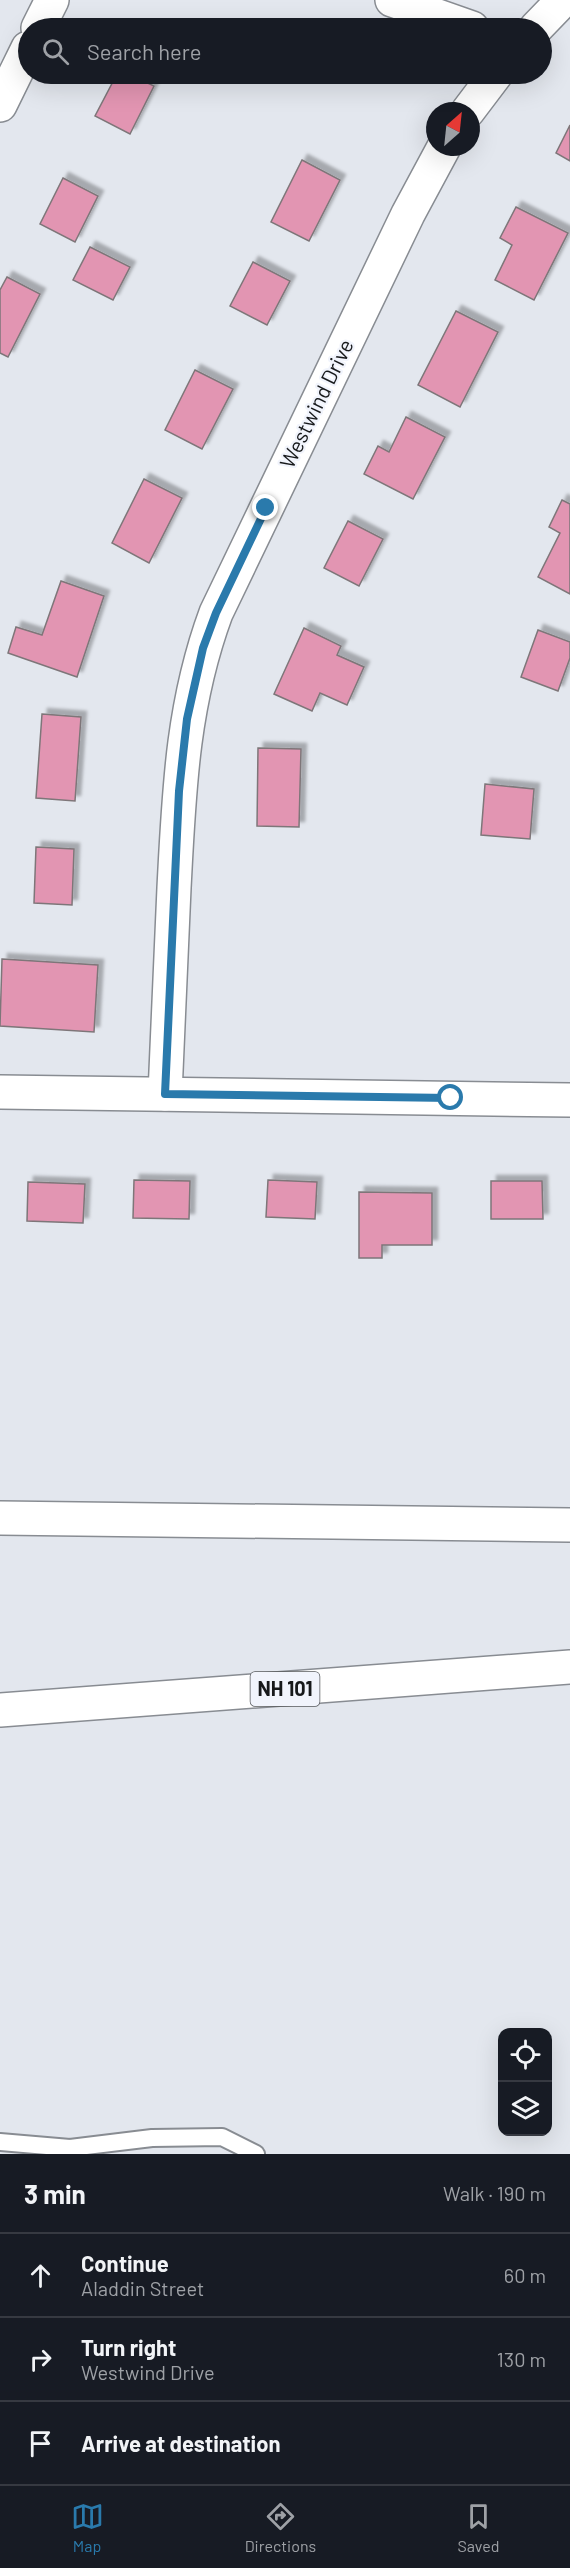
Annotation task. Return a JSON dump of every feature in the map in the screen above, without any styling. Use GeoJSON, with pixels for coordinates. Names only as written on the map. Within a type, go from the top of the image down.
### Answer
{"type":"FeatureCollection","features":[{"type":"Feature","properties":{"kind":"main road"},"geometry":{"type":"LineString","coordinates":[[43,18],[52,0]]}},
{"type":"Feature","properties":{"kind":"main road"},"geometry":{"type":"LineString","coordinates":[[392,0],[443,18]]}},
{"type":"Feature","properties":{"kind":"main road"},"geometry":{"type":"LineString","coordinates":[[546,18],[563,0]]}},
{"type":"Feature","properties":{"kind":"main road"},"geometry":{"type":"LineString","coordinates":[[0,105],[18,68]]}},
{"type":"Feature","properties":{"kind":"main road"},"geometry":{"type":"LineString","coordinates":[[475,102],[488,84]]}},
{"type":"Feature","properties":{"kind":"main road","name":"Westwind Drive"},"geometry":{"type":"LineString","coordinates":[[165,1094],[179,791],[187,719],[203,648],[216,613],[408,214],[439,156]]}},
{"type":"Feature","properties":{"kind":"main road"},"geometry":{"type":"LineString","coordinates":[[0,1092],[570,1100]]}},
{"type":"Feature","properties":{"kind":"main road"},"geometry":{"type":"LineString","coordinates":[[0,1518],[570,1525]]}},
{"type":"Feature","properties":{"kind":"main road","name":"NH 101"},"geometry":{"type":"LineString","coordinates":[[0,1710],[570,1667]]}},
{"type":"Feature","properties":{"kind":"lane"},"geometry":{"type":"LineString","coordinates":[[0,2142],[70,2148],[152,2138],[222,2137],[256,2154]]}},
{"type":"Feature","properties":{"kind":"building"},"geometry":{"type":"Polygon","coordinates":[[[112,84],[150,84],[154,86],[130,134],[95,116],[112,84]]]}},
{"type":"Feature","properties":{"kind":"building"},"geometry":{"type":"Polygon","coordinates":[[[570,125],[570,161],[556,153],[570,125]]]}},
{"type":"Feature","properties":{"kind":"building"},"geometry":{"type":"Polygon","coordinates":[[[302,160],[340,180],[309,241],[271,222],[302,160]]]}},
{"type":"Feature","properties":{"kind":"building"},"geometry":{"type":"Polygon","coordinates":[[[63,178],[98,196],[75,242],[40,224],[63,178]]]}},
{"type":"Feature","properties":{"kind":"building"},"geometry":{"type":"Polygon","coordinates":[[[516,207],[568,233],[534,300],[495,280],[512,245],[500,238],[516,207]]]}},
{"type":"Feature","properties":{"kind":"building"},"geometry":{"type":"Polygon","coordinates":[[[90,247],[130,267],[113,300],[73,280],[90,247]]]}},
{"type":"Feature","properties":{"kind":"building"},"geometry":{"type":"Polygon","coordinates":[[[253,262],[290,281],[267,325],[230,306],[253,262]]]}},
{"type":"Feature","properties":{"kind":"building"},"geometry":{"type":"Polygon","coordinates":[[[7,277],[40,294],[8,357],[0,353],[0,290],[7,277]]]}},
{"type":"Feature","properties":{"kind":"building"},"geometry":{"type":"Polygon","coordinates":[[[456,311],[498,332],[460,407],[418,385],[456,311]]]}},
{"type":"Feature","properties":{"kind":"building"},"geometry":{"type":"Polygon","coordinates":[[[195,370],[233,389],[202,449],[165,430],[195,370]]]}},
{"type":"Feature","properties":{"kind":"building"},"geometry":{"type":"Polygon","coordinates":[[[406,417],[445,437],[413,499],[364,474],[378,446],[389,452],[406,417]]]}},
{"type":"Feature","properties":{"kind":"building"},"geometry":{"type":"Polygon","coordinates":[[[144,479],[182,498],[149,563],[112,543],[144,479]]]}},
{"type":"Feature","properties":{"kind":"building"},"geometry":{"type":"Polygon","coordinates":[[[562,500],[570,504],[570,594],[538,577],[560,533],[549,527],[562,500]]]}},
{"type":"Feature","properties":{"kind":"building"},"geometry":{"type":"Polygon","coordinates":[[[348,521],[383,539],[359,586],[324,568],[348,521]]]}},
{"type":"Feature","properties":{"kind":"building"},"geometry":{"type":"Polygon","coordinates":[[[61,581],[104,596],[77,677],[8,653],[16,627],[42,635],[61,581]]]}},
{"type":"Feature","properties":{"kind":"building"},"geometry":{"type":"Polygon","coordinates":[[[304,628],[341,646],[337,655],[364,667],[347,705],[320,693],[312,711],[274,694],[304,628]]]}},
{"type":"Feature","properties":{"kind":"building"},"geometry":{"type":"Polygon","coordinates":[[[538,630],[570,642],[570,658],[558,691],[521,677],[538,630]]]}},
{"type":"Feature","properties":{"kind":"building"},"geometry":{"type":"Polygon","coordinates":[[[42,714],[81,717],[75,801],[36,798],[42,714]]]}},
{"type":"Feature","properties":{"kind":"building"},"geometry":{"type":"Polygon","coordinates":[[[258,748],[301,749],[299,827],[257,826],[258,748]]]}},
{"type":"Feature","properties":{"kind":"building"},"geometry":{"type":"Polygon","coordinates":[[[485,784],[534,789],[530,839],[481,835],[485,784]]]}},
{"type":"Feature","properties":{"kind":"building"},"geometry":{"type":"Polygon","coordinates":[[[36,847],[74,849],[72,905],[34,903],[36,847]]]}},
{"type":"Feature","properties":{"kind":"building"},"geometry":{"type":"Polygon","coordinates":[[[2,959],[98,965],[94,1032],[0,1026],[2,959]]]}},
{"type":"Feature","properties":{"kind":"building"},"geometry":{"type":"Polygon","coordinates":[[[134,1180],[190,1181],[189,1219],[133,1218],[134,1180]]]}},
{"type":"Feature","properties":{"kind":"building"},"geometry":{"type":"Polygon","coordinates":[[[268,1180],[317,1182],[315,1219],[266,1217],[268,1180]]]}},
{"type":"Feature","properties":{"kind":"building"},"geometry":{"type":"Polygon","coordinates":[[[491,1181],[542,1181],[543,1219],[491,1219],[491,1181]]]}},
{"type":"Feature","properties":{"kind":"building"},"geometry":{"type":"Polygon","coordinates":[[[28,1182],[85,1184],[83,1223],[27,1221],[28,1182]]]}},
{"type":"Feature","properties":{"kind":"building"},"geometry":{"type":"Polygon","coordinates":[[[359,1192],[432,1193],[432,1245],[382,1245],[382,1258],[359,1258],[359,1192]]]}},
{"type":"Feature","properties":{"kind":"route"},"geometry":{"type":"LineString","coordinates":[[266,508],[216,613],[203,648],[187,719],[179,791],[165,1094],[451,1098]]}}]}
